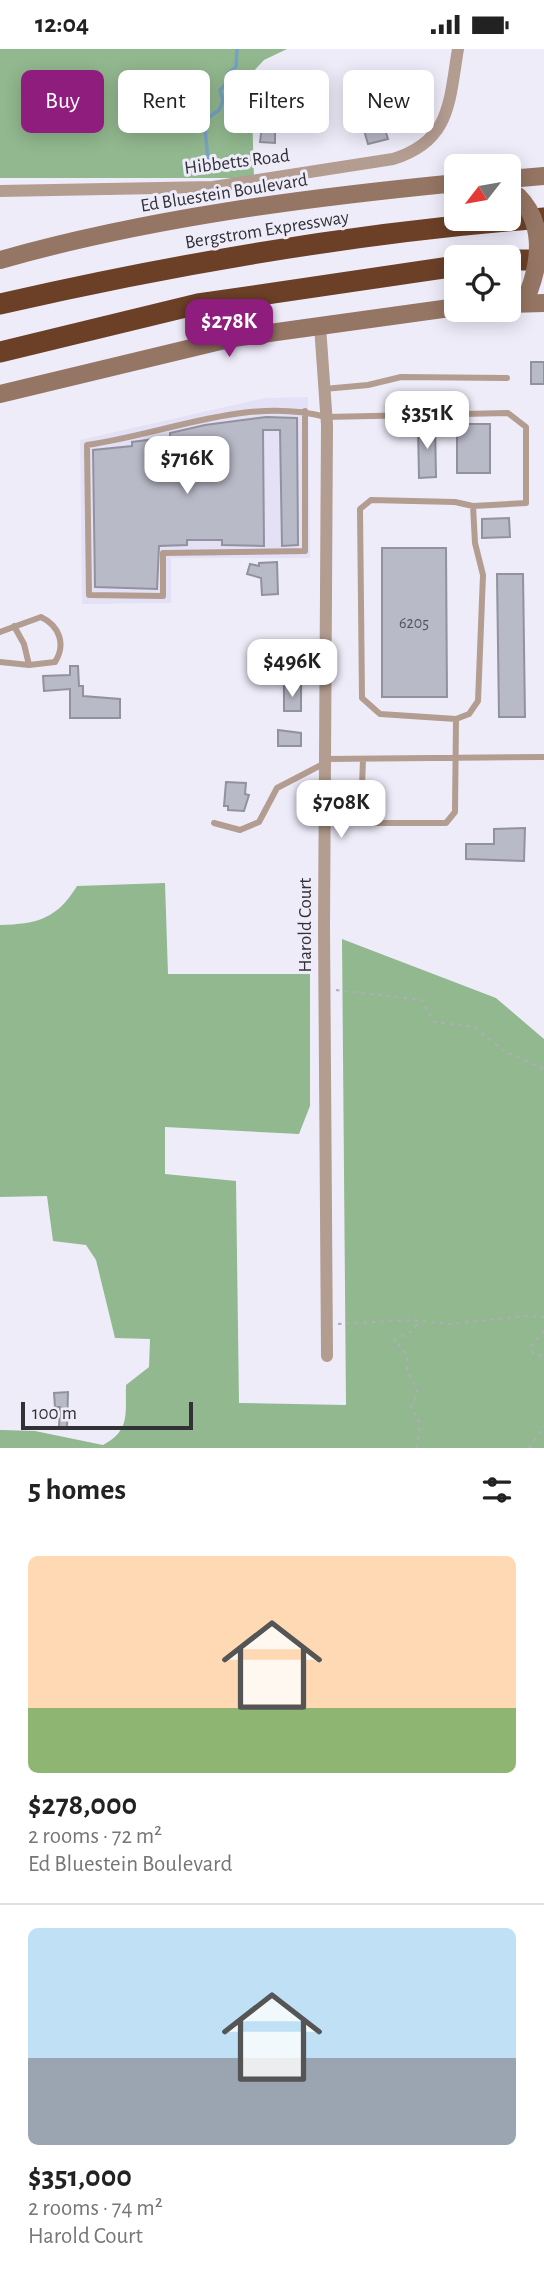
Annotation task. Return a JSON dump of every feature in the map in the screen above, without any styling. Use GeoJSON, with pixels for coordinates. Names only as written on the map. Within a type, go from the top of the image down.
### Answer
{"type":"FeatureCollection","features":[{"type":"Feature","properties":{"kind":"highway","name":"Bergstrom Expressway"},"geometry":{"type":"LineString","coordinates":[[0,304],[175,267],[299,247],[544,218]]}},
{"type":"Feature","properties":{"kind":"highway"},"geometry":{"type":"LineString","coordinates":[[521,260],[544,260]]}},
{"type":"Feature","properties":{"kind":"highway"},"geometry":{"type":"LineString","coordinates":[[0,352],[198,304],[444,268]]}},
{"type":"Feature","properties":{"kind":"main road"},"geometry":{"type":"LineString","coordinates":[[522,178],[544,176]]}},
{"type":"Feature","properties":{"kind":"main road","name":"Ed Bluestein Boulevard"},"geometry":{"type":"LineString","coordinates":[[0,260],[41,248],[188,220],[375,191],[444,184]]}},
{"type":"Feature","properties":{"kind":"main road"},"geometry":{"type":"LineString","coordinates":[[521,296],[529,291],[538,267],[539,245],[536,226],[527,204],[522,200]]}},
{"type":"Feature","properties":{"kind":"main road"},"geometry":{"type":"LineString","coordinates":[[521,304],[544,303]]}},
{"type":"Feature","properties":{"kind":"main road"},"geometry":{"type":"LineString","coordinates":[[0,394],[233,338],[444,309]]}},
{"type":"Feature","properties":{"kind":"street","name":"Hibbetts Road"},"geometry":{"type":"LineString","coordinates":[[0,191],[213,187],[408,155],[434,136],[448,104],[458,49]]}},
{"type":"Feature","properties":{"kind":"street","name":"Harold Court"},"geometry":{"type":"LineString","coordinates":[[320,325],[326,417],[327,1356]]}},
{"type":"Feature","properties":{"kind":"lane"},"geometry":{"type":"LineString","coordinates":[[324,389],[368,385],[401,377],[507,378]]}},
{"type":"Feature","properties":{"kind":"lane"},"geometry":{"type":"LineString","coordinates":[[305,411],[305,551],[163,553],[163,596],[89,595],[87,445],[180,423],[253,411],[305,411],[326,417],[508,413],[526,428],[526,503],[473,506],[455,502],[372,500],[359,509],[362,698],[380,714],[456,719],[469,714],[478,701],[483,575],[475,543],[473,506]]}},
{"type":"Feature","properties":{"kind":"lane"},"geometry":{"type":"LineString","coordinates":[[0,632],[41,617],[50,621],[61,637],[61,652],[55,662],[29,665],[0,662]]}},
{"type":"Feature","properties":{"kind":"lane"},"geometry":{"type":"LineString","coordinates":[[14,626],[24,644],[29,665]]}},
{"type":"Feature","properties":{"kind":"lane"},"geometry":{"type":"LineString","coordinates":[[363,759],[361,816],[374,823],[446,823],[455,812],[456,719]]}},
{"type":"Feature","properties":{"kind":"lane"},"geometry":{"type":"LineString","coordinates":[[214,823],[240,830],[259,823],[277,788],[325,761],[544,757]]}},
{"type":"Feature","properties":{"kind":"path"},"geometry":{"type":"LineString","coordinates":[[325,989],[422,1000],[434,1022],[474,1027],[504,1051],[544,1069]]}},
{"type":"Feature","properties":{"kind":"path"},"geometry":{"type":"LineString","coordinates":[[327,1325],[420,1321],[451,1324],[525,1316],[544,1317]]}},
{"type":"Feature","properties":{"kind":"path"},"geometry":{"type":"LineString","coordinates":[[416,1448],[420,1424],[411,1407],[418,1392],[407,1370],[407,1355],[394,1340],[411,1332],[420,1321]]}},
{"type":"Feature","properties":{"kind":"path"},"geometry":{"type":"LineString","coordinates":[[544,1331],[530,1347],[534,1354],[544,1356]]}},
{"type":"Feature","properties":{"kind":"path"},"geometry":{"type":"LineString","coordinates":[[529,1448],[544,1426]]}},
{"type":"Feature","properties":{"kind":"shaded area"},"geometry":{"type":"Polygon","coordinates":[[[308,397],[310,558],[171,558],[171,603],[82,604],[80,440],[265,398],[308,397]]]}},
{"type":"Feature","properties":{"kind":"green space"},"geometry":{"type":"Polygon","coordinates":[[[0,49],[287,49],[264,60],[255,70],[224,70],[224,133],[253,133],[254,178],[0,178],[0,49]]]}},
{"type":"Feature","properties":{"kind":"green space"},"geometry":{"type":"Polygon","coordinates":[[[165,883],[168,974],[310,974],[310,1106],[299,1134],[165,1127],[165,1174],[236,1181],[239,1403],[346,1405],[342,939],[496,998],[544,1039],[544,1448],[0,1448],[0,1430],[35,1431],[103,1445],[112,1439],[125,1420],[126,1385],[149,1367],[150,1339],[115,1338],[96,1260],[86,1245],[53,1241],[47,1196],[0,1197],[0,925],[35,921],[54,913],[77,886],[165,883]]]}},
{"type":"Feature","properties":{"kind":"building"},"geometry":{"type":"Polygon","coordinates":[[[261,133],[275,133],[275,143],[260,142],[261,133]]]}},
{"type":"Feature","properties":{"kind":"building"},"geometry":{"type":"Polygon","coordinates":[[[365,133],[386,133],[388,139],[368,144],[365,133]]]}},
{"type":"Feature","properties":{"kind":"building"},"geometry":{"type":"Polygon","coordinates":[[[531,362],[544,362],[544,384],[531,384],[531,362]]]}},
{"type":"Feature","properties":{"kind":"building"},"geometry":{"type":"Polygon","coordinates":[[[266,417],[297,418],[298,545],[282,546],[280,430],[263,430],[264,546],[222,545],[222,540],[187,540],[187,545],[159,546],[157,589],[95,587],[93,450],[132,446],[132,442],[170,437],[170,433],[205,425],[266,417]]]}},
{"type":"Feature","properties":{"kind":"building"},"geometry":{"type":"Polygon","coordinates":[[[457,424],[490,424],[490,473],[457,473],[457,424]]]}},
{"type":"Feature","properties":{"kind":"building"},"geometry":{"type":"Polygon","coordinates":[[[418,425],[435,425],[436,477],[419,478],[418,425]]]}},
{"type":"Feature","properties":{"kind":"building"},"geometry":{"type":"Polygon","coordinates":[[[509,518],[510,537],[482,538],[482,519],[509,518]]]}},
{"type":"Feature","properties":{"kind":"building"},"geometry":{"type":"Polygon","coordinates":[[[382,548],[446,548],[447,697],[382,697],[382,548]]]}},
{"type":"Feature","properties":{"kind":"building"},"geometry":{"type":"Polygon","coordinates":[[[277,562],[278,594],[262,595],[261,578],[247,574],[250,564],[259,566],[259,563],[277,562]]]}},
{"type":"Feature","properties":{"kind":"building"},"geometry":{"type":"Polygon","coordinates":[[[497,574],[523,574],[525,717],[499,717],[497,574]]]}},
{"type":"Feature","properties":{"kind":"building"},"geometry":{"type":"Polygon","coordinates":[[[70,666],[78,666],[79,686],[83,686],[83,696],[120,699],[120,718],[70,718],[70,689],[44,691],[43,676],[70,675],[70,666]]]}},
{"type":"Feature","properties":{"kind":"building"},"geometry":{"type":"Polygon","coordinates":[[[284,686],[301,686],[301,711],[284,711],[284,686]]]}},
{"type":"Feature","properties":{"kind":"building"},"geometry":{"type":"Polygon","coordinates":[[[278,730],[301,733],[301,746],[278,746],[278,730]]]}},
{"type":"Feature","properties":{"kind":"building"},"geometry":{"type":"Polygon","coordinates":[[[226,782],[246,783],[245,794],[249,795],[244,811],[228,810],[228,806],[224,806],[226,782]]]}},
{"type":"Feature","properties":{"kind":"building"},"geometry":{"type":"Polygon","coordinates":[[[525,828],[524,861],[466,859],[466,844],[494,844],[494,829],[525,828]]]}},
{"type":"Feature","properties":{"kind":"building"},"geometry":{"type":"Polygon","coordinates":[[[68,1392],[67,1427],[59,1427],[60,1407],[55,1407],[54,1393],[68,1392]]]}},
{"type":"Feature","properties":{"kind":"waterway"},"geometry":{"type":"LineString","coordinates":[[208,161],[205,127],[208,118],[219,110],[223,101],[220,90],[228,82],[227,74],[236,67],[237,49]]}}]}
